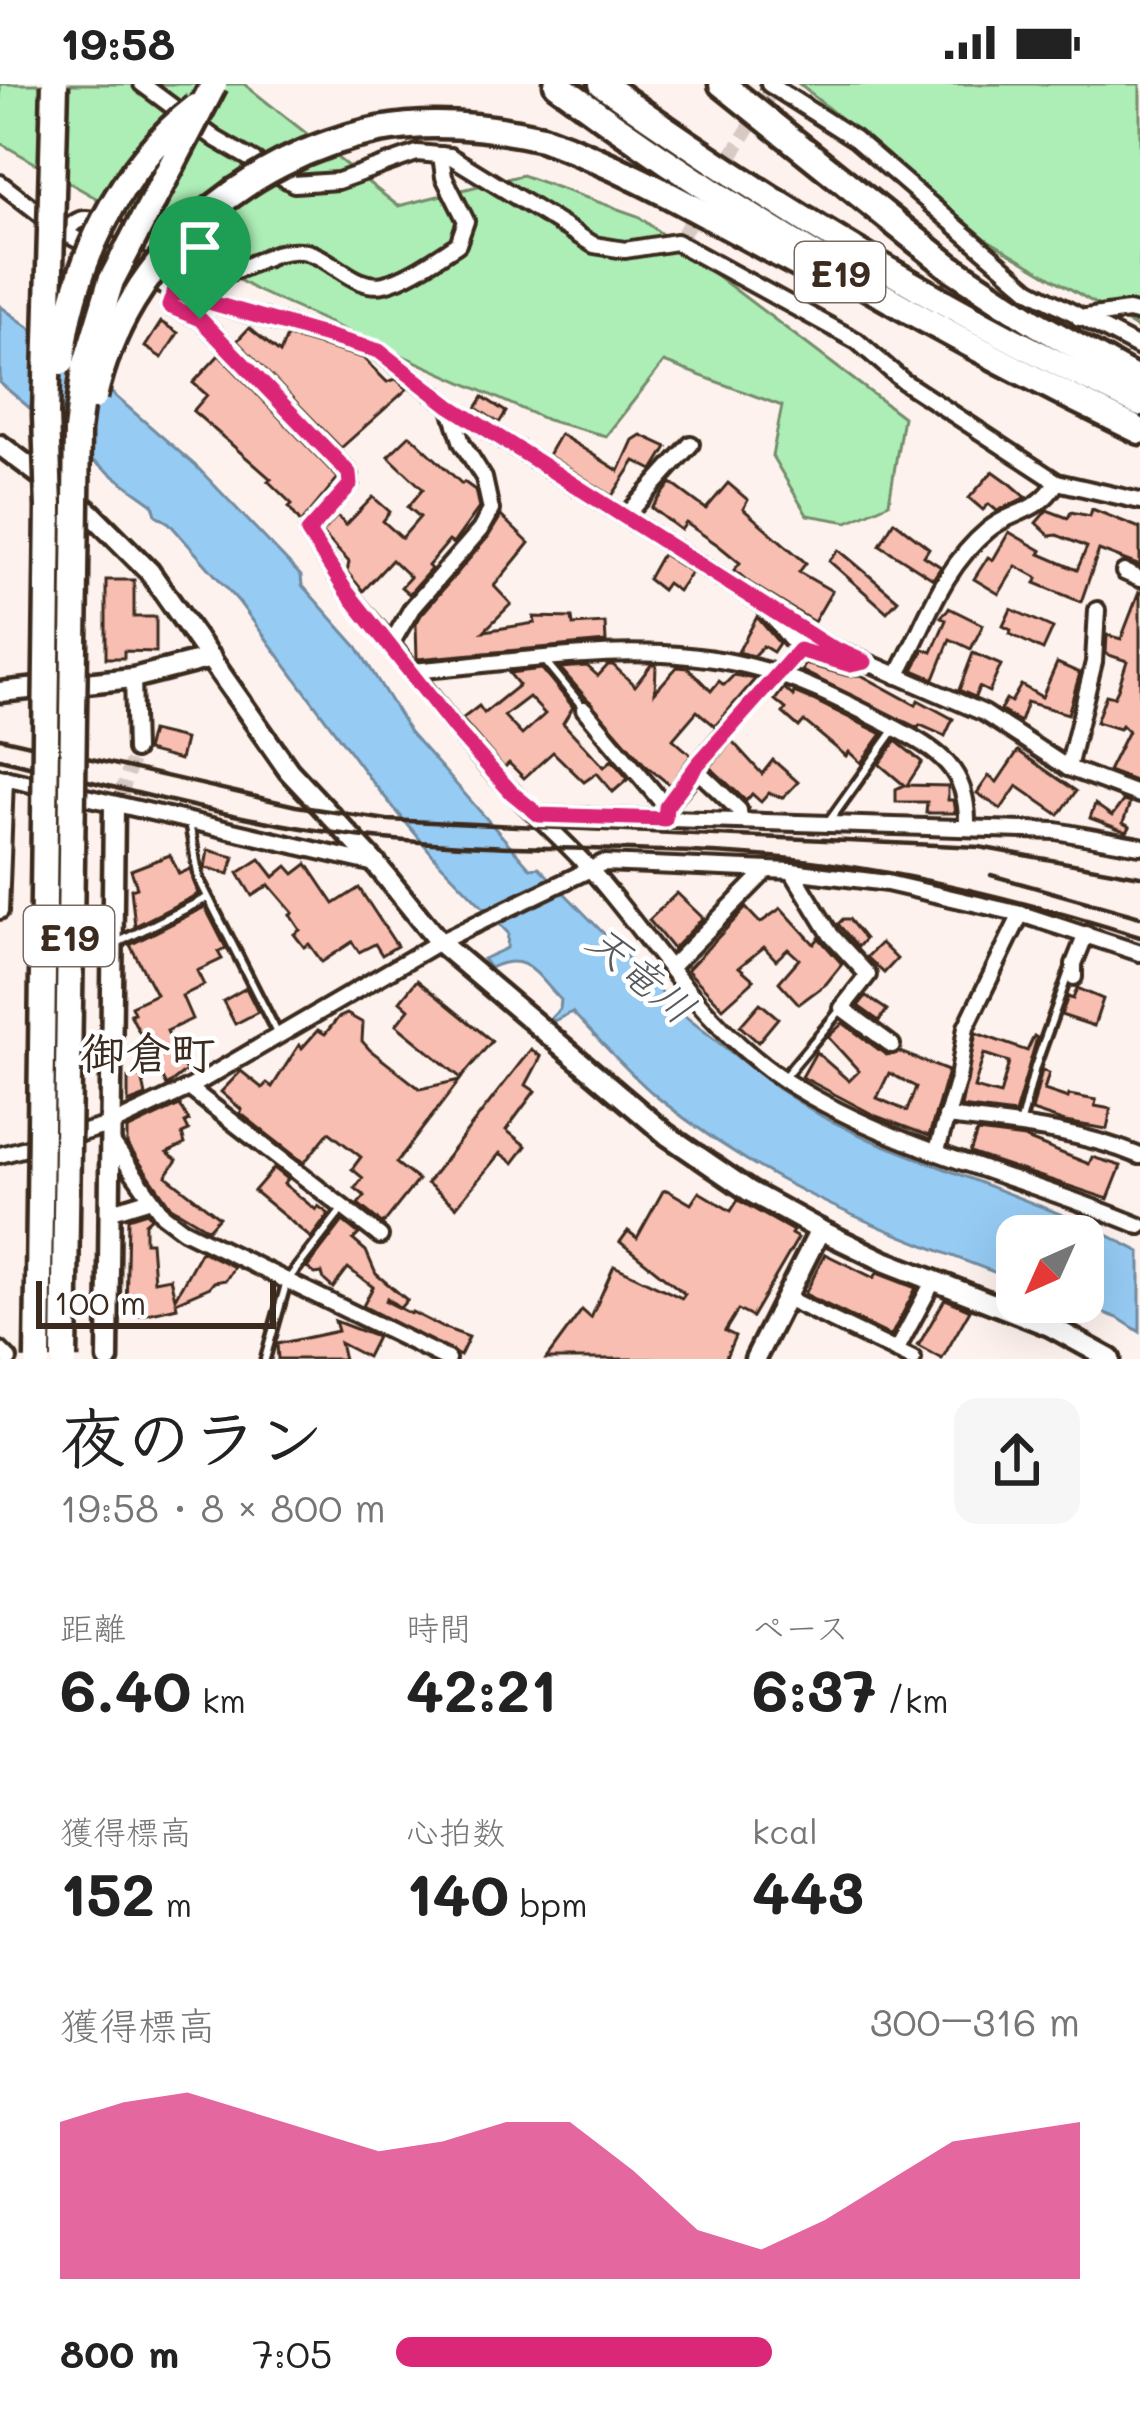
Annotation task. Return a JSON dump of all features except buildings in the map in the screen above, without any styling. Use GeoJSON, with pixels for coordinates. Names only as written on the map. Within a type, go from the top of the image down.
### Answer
{"type":"FeatureCollection","features":[{"type":"Feature","properties":{"kind":"highway"},"geometry":{"type":"LineString","coordinates":[[50,508],[46,415],[55,84]]}},
{"type":"Feature","properties":{"kind":"highway","name":"E19"},"geometry":{"type":"LineString","coordinates":[[557,84],[699,184],[844,274],[989,355],[1140,431]]}},
{"type":"Feature","properties":{"kind":"highway","name":"E19"},"geometry":{"type":"LineString","coordinates":[[602,84],[856,253],[1140,404]]}},
{"type":"Feature","properties":{"kind":"highway"},"geometry":{"type":"LineString","coordinates":[[722,84],[950,267],[1036,324],[1140,382]]}},
{"type":"Feature","properties":{"kind":"highway"},"geometry":{"type":"LineString","coordinates":[[50,508],[63,348],[82,273],[136,170],[189,112],[222,85]]}},
{"type":"Feature","properties":{"kind":"highway"},"geometry":{"type":"LineString","coordinates":[[75,512],[85,367],[101,309],[125,250],[222,85]]}},
{"type":"Feature","properties":{"kind":"highway"},"geometry":{"type":"LineString","coordinates":[[75,512],[86,434],[109,348],[151,275],[212,209],[242,187],[307,151],[381,130],[464,125],[542,138],[581,152],[670,194],[981,364],[1140,443]]}},
{"type":"Feature","properties":{"kind":"highway","name":"E19"},"geometry":{"type":"LineString","coordinates":[[38,1359],[50,508]]}},
{"type":"Feature","properties":{"kind":"highway","name":"E19"},"geometry":{"type":"LineString","coordinates":[[64,1359],[75,512]]}},
{"type":"Feature","properties":{"kind":"street"},"geometry":{"type":"LineString","coordinates":[[142,84],[216,139],[293,184],[338,181],[417,154],[450,156],[594,244],[625,250],[679,238],[857,341],[903,381],[1057,482],[1140,501]]}},
{"type":"Feature","properties":{"kind":"street"},"geometry":{"type":"LineString","coordinates":[[771,90],[855,140],[1030,290],[1140,348]]}},
{"type":"Feature","properties":{"kind":"street"},"geometry":{"type":"LineString","coordinates":[[65,233],[74,222],[88,219],[194,270],[217,276],[297,250],[318,256],[364,283],[384,284],[458,244],[466,221],[444,177],[440,155]]}},
{"type":"Feature","properties":{"kind":"street"},"geometry":{"type":"LineString","coordinates":[[0,182],[65,233],[174,292],[379,351],[450,406],[825,644],[984,713],[1068,768],[1140,795]]}},
{"type":"Feature","properties":{"kind":"street"},"geometry":{"type":"LineString","coordinates":[[174,292],[169,306],[200,319],[349,473],[350,485],[308,532],[346,591],[456,730],[512,793],[539,815],[672,966],[691,997],[782,1079],[846,1116],[1140,1226]]}},
{"type":"Feature","properties":{"kind":"street"},"geometry":{"type":"LineString","coordinates":[[1079,318],[1128,311],[1140,314]]}},
{"type":"Feature","properties":{"kind":"street"},"geometry":{"type":"LineString","coordinates":[[391,644],[412,608],[480,530],[491,510],[484,478],[462,443],[450,406]]}},
{"type":"Feature","properties":{"kind":"street"},"geometry":{"type":"LineString","coordinates":[[625,517],[691,444]]}},
{"type":"Feature","properties":{"kind":"street"},"geometry":{"type":"LineString","coordinates":[[0,445],[121,540],[160,584],[289,771],[447,939],[696,1158],[820,1230],[884,1261],[1050,1325],[1110,1359]]}},
{"type":"Feature","properties":{"kind":"street"},"geometry":{"type":"LineString","coordinates":[[897,676],[947,574],[991,528],[1033,509],[1057,482]]}},
{"type":"Feature","properties":{"kind":"street"},"geometry":{"type":"LineString","coordinates":[[1124,572],[1140,579]]}},
{"type":"Feature","properties":{"kind":"street"},"geometry":{"type":"LineString","coordinates":[[766,607],[799,650],[851,665],[865,662]]}},
{"type":"Feature","properties":{"kind":"street"},"geometry":{"type":"LineString","coordinates":[[1068,768],[1094,662],[1097,610]]}},
{"type":"Feature","properties":{"kind":"street"},"geometry":{"type":"LineString","coordinates":[[666,813],[698,764],[799,650]]}},
{"type":"Feature","properties":{"kind":"street"},"geometry":{"type":"LineString","coordinates":[[412,671],[598,653],[655,654],[748,666],[836,697],[932,750],[959,776],[968,799],[967,827]]}},
{"type":"Feature","properties":{"kind":"street"},"geometry":{"type":"LineString","coordinates":[[0,692],[133,678],[212,658]]}},
{"type":"Feature","properties":{"kind":"street"},"geometry":{"type":"LineString","coordinates":[[133,678],[135,750]]}},
{"type":"Feature","properties":{"kind":"street"},"geometry":{"type":"LineString","coordinates":[[584,709],[666,813]]}},
{"type":"Feature","properties":{"kind":"street"},"geometry":{"type":"LineString","coordinates":[[698,770],[739,810],[740,821]]}},
{"type":"Feature","properties":{"kind":"street"},"geometry":{"type":"LineString","coordinates":[[0,911],[2,777],[376,864]]}},
{"type":"Feature","properties":{"kind":"street"},"geometry":{"type":"LineString","coordinates":[[108,1359],[118,801]]}},
{"type":"Feature","properties":{"kind":"street"},"geometry":{"type":"LineString","coordinates":[[539,815],[666,813],[740,821],[1056,831],[1140,846]]}},
{"type":"Feature","properties":{"kind":"street"},"geometry":{"type":"LineString","coordinates":[[0,1155],[113,1134],[447,939],[603,863],[792,871],[887,883],[1021,914],[1140,953]]}},
{"type":"Feature","properties":{"kind":"street"},"geometry":{"type":"LineString","coordinates":[[672,966],[767,870]]}},
{"type":"Feature","properties":{"kind":"street"},"geometry":{"type":"LineString","coordinates":[[792,871],[831,935],[868,975],[842,1008],[892,1045]]}},
{"type":"Feature","properties":{"kind":"street"},"geometry":{"type":"LineString","coordinates":[[937,1150],[958,1079],[966,1027],[1021,914]]}},
{"type":"Feature","properties":{"kind":"street"},"geometry":{"type":"LineString","coordinates":[[1074,970],[1086,934]]}},
{"type":"Feature","properties":{"kind":"street"},"geometry":{"type":"LineString","coordinates":[[189,1088],[380,1236]]}},
{"type":"Feature","properties":{"kind":"street"},"geometry":{"type":"LineString","coordinates":[[946,1117],[1103,1141],[1140,1156]]}},
{"type":"Feature","properties":{"kind":"street"},"geometry":{"type":"LineString","coordinates":[[113,1134],[163,1215],[182,1230],[447,1359]]}},
{"type":"Feature","properties":{"kind":"street"},"geometry":{"type":"LineString","coordinates":[[112,1210],[151,1198]]}},
{"type":"Feature","properties":{"kind":"street"},"geometry":{"type":"LineString","coordinates":[[755,1359],[820,1230]]}},
{"type":"Feature","properties":{"kind":"street"},"geometry":{"type":"LineString","coordinates":[[896,1351],[934,1280]]}},
{"type":"Feature","properties":{"kind":"street"},"geometry":{"type":"LineString","coordinates":[[786,1298],[913,1359]]}},
{"type":"Feature","properties":{"kind":"street"},"geometry":{"type":"LineString","coordinates":[[0,1349],[10,1359]]}},
{"type":"Feature","properties":{"kind":"lane"},"geometry":{"type":"LineString","coordinates":[[542,658],[584,709]]}},
{"type":"Feature","properties":{"kind":"lane"},"geometry":{"type":"LineString","coordinates":[[829,824],[832,813],[896,729]]}},
{"type":"Feature","properties":{"kind":"lane"},"geometry":{"type":"LineString","coordinates":[[189,822],[199,879],[279,1036]]}},
{"type":"Feature","properties":{"kind":"lane"},"geometry":{"type":"LineString","coordinates":[[113,944],[207,898]]}},
{"type":"Feature","properties":{"kind":"lane"},"geometry":{"type":"LineString","coordinates":[[1020,1126],[1053,1013],[1074,970]]}},
{"type":"Feature","properties":{"kind":"lane"},"geometry":{"type":"LineString","coordinates":[[782,1079],[842,1008]]}},
{"type":"Feature","properties":{"kind":"lane"},"geometry":{"type":"LineString","coordinates":[[265,1359],[287,1281],[343,1208]]}},
{"type":"Feature","properties":{"kind":"green space"},"geometry":{"type":"Polygon","coordinates":[[[0,84],[244,84],[398,206],[522,175],[638,216],[903,417],[889,503],[848,522],[807,515],[772,456],[782,406],[664,362],[606,436],[547,420],[258,291],[0,143],[0,84]]]}},
{"type":"Feature","properties":{"kind":"green space"},"geometry":{"type":"Polygon","coordinates":[[[799,84],[1140,84],[1140,330],[986,239],[799,84]]]}},
{"type":"Feature","properties":{"kind":"water","name":"天竜川"},"geometry":{"type":"Polygon","coordinates":[[[0,306],[75,361],[197,467],[301,576],[302,585],[357,647],[410,732],[530,868],[539,867],[682,1014],[777,1088],[823,1117],[1063,1215],[996,1215],[996,1273],[786,1183],[700,1130],[646,1087],[572,1012],[554,1021],[551,1018],[561,1000],[537,974],[513,962],[490,968],[483,959],[507,948],[508,933],[437,860],[370,779],[239,602],[169,523],[156,515],[153,504],[90,459],[0,383],[0,306]]]}},
{"type":"Feature","properties":{"kind":"water"},"geometry":{"type":"Polygon","coordinates":[[[1104,1233],[1140,1252],[1140,1332],[1104,1313],[1104,1233]]]}},
{"type":"Feature","properties":{"kind":"tunnel"},"geometry":{"type":"LineString","coordinates":[[721,173],[768,97]]}},
{"type":"Feature","properties":{"kind":"tunnel"},"geometry":{"type":"LineString","coordinates":[[683,234],[699,207]]}},
{"type":"Feature","properties":{"kind":"tunnel"},"geometry":{"type":"LineString","coordinates":[[121,795],[135,750]]}},
{"type":"Feature","properties":{"kind":"railway"},"geometry":{"type":"LineString","coordinates":[[0,738],[296,806],[387,820],[979,847],[1140,876]]}},
{"type":"Feature","properties":{"kind":"railway"},"geometry":{"type":"LineString","coordinates":[[0,759],[191,806],[335,833],[489,846],[751,855],[846,866],[973,891],[1140,937]]}},
{"type":"Feature","properties":{"kind":"railway"},"geometry":{"type":"LineString","coordinates":[[991,875],[1140,917]]}},
{"type":"Feature","properties":{"kind":"district","name":"御倉町"},"geometry":{"type":"Point","coordinates":[148,1051]}},
{"type":"Feature","properties":{"kind":"route"},"geometry":{"type":"LineString","coordinates":[[174,292],[379,351],[450,406],[825,644],[865,662],[851,665],[799,650],[698,764],[666,807],[665,819],[539,815],[512,793],[456,730],[346,591],[308,532],[350,485],[349,473],[200,319],[169,306],[174,292]]}}]}
